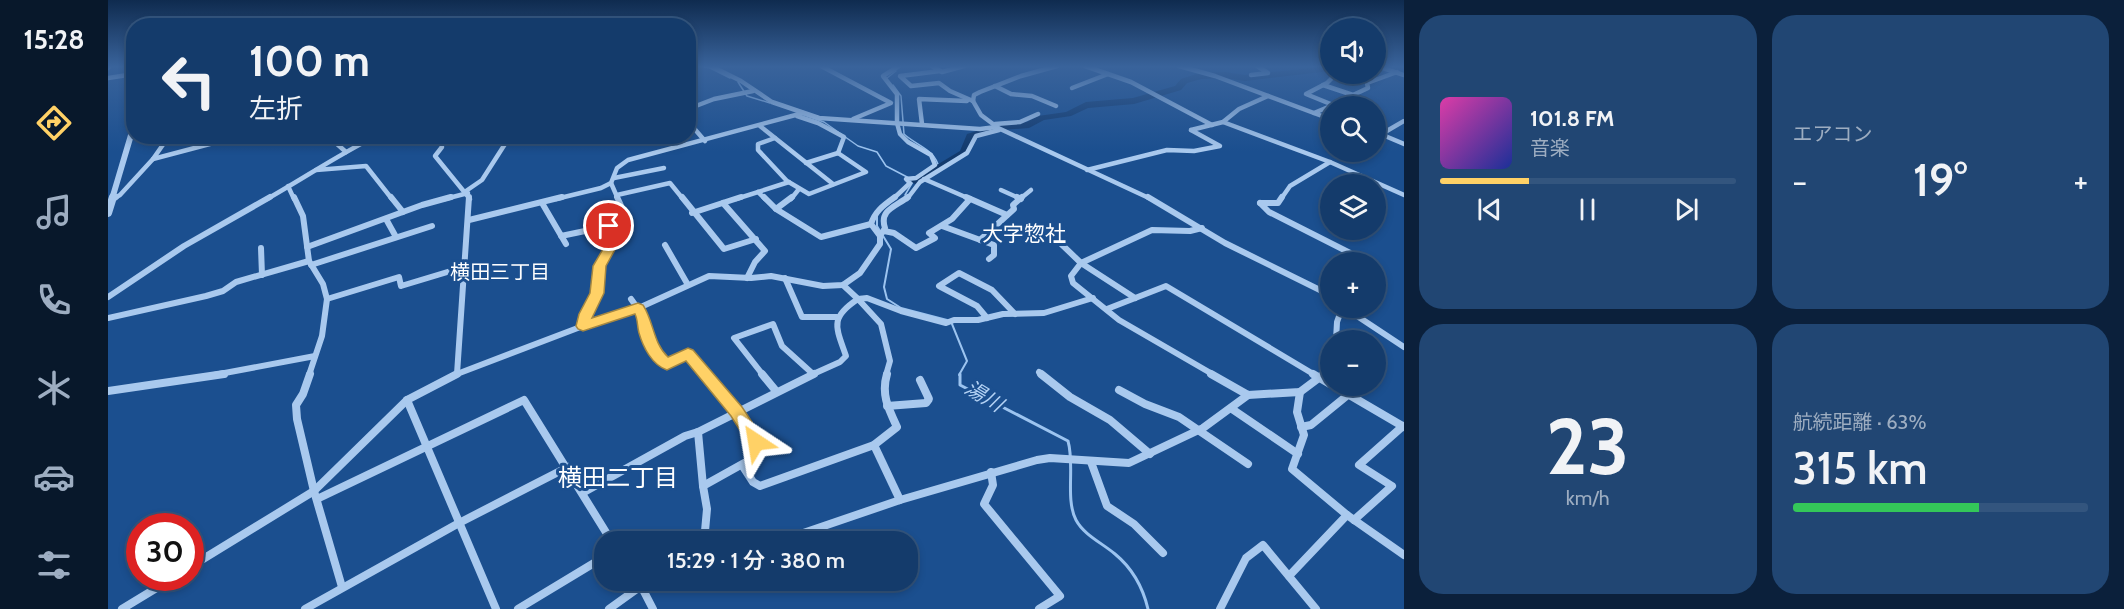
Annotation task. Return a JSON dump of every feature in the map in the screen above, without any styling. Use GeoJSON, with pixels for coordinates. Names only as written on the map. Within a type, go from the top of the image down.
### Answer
{"type":"FeatureCollection","features":[{"type":"Feature","properties":{"kind":"street"},"geometry":{"type":"LineString","coordinates":[[696,105],[736,94]]}},
{"type":"Feature","properties":{"kind":"street"},"geometry":{"type":"LineString","coordinates":[[759,94],[772,102],[828,120],[980,129],[1020,122],[1038,114]]}},
{"type":"Feature","properties":{"kind":"street"},"geometry":{"type":"LineString","coordinates":[[850,121],[891,105],[875,94]]}},
{"type":"Feature","properties":{"kind":"street"},"geometry":{"type":"LineString","coordinates":[[871,224],[875,212],[906,191],[910,183],[906,178],[916,178],[935,165],[929,153],[904,140],[896,124],[899,108],[897,94]]}},
{"type":"Feature","properties":{"kind":"street"},"geometry":{"type":"LineString","coordinates":[[958,94],[974,101]]}},
{"type":"Feature","properties":{"kind":"street"},"geometry":{"type":"LineString","coordinates":[[976,94],[974,101],[981,115],[1003,130],[1162,204],[1225,243],[1320,290]]}},
{"type":"Feature","properties":{"kind":"street"},"geometry":{"type":"LineString","coordinates":[[1015,94],[1032,96],[1056,106]]}},
{"type":"Feature","properties":{"kind":"street"},"geometry":{"type":"LineString","coordinates":[[1154,94],[1212,125]]}},
{"type":"Feature","properties":{"kind":"street"},"geometry":{"type":"LineString","coordinates":[[1264,94],[1320,115]]}},
{"type":"Feature","properties":{"kind":"street"},"geometry":{"type":"LineString","coordinates":[[1307,94],[1333,105],[1314,113]]}},
{"type":"Feature","properties":{"kind":"street"},"geometry":{"type":"LineString","coordinates":[[1087,171],[1167,150],[1194,151],[1220,146],[1191,130],[1223,122],[1239,109],[1268,96]]}},
{"type":"Feature","properties":{"kind":"street"},"geometry":{"type":"LineString","coordinates":[[922,124],[919,99],[974,101]]}},
{"type":"Feature","properties":{"kind":"street"},"geometry":{"type":"LineString","coordinates":[[696,143],[797,116],[803,112]]}},
{"type":"Feature","properties":{"kind":"street"},"geometry":{"type":"LineString","coordinates":[[797,116],[818,123],[844,137],[838,153]]}},
{"type":"Feature","properties":{"kind":"street"},"geometry":{"type":"LineString","coordinates":[[1386,129],[1404,121]]}},
{"type":"Feature","properties":{"kind":"street"},"geometry":{"type":"LineString","coordinates":[[1223,122],[1320,158]]}},
{"type":"Feature","properties":{"kind":"street"},"geometry":{"type":"LineString","coordinates":[[760,126],[833,184]]}},
{"type":"Feature","properties":{"kind":"street"},"geometry":{"type":"LineString","coordinates":[[316,495],[407,400],[458,374],[583,326],[638,308],[709,276],[747,278],[771,276],[823,286],[843,285],[860,273],[880,244],[885,228],[882,219],[884,213],[908,198],[924,179],[967,153],[976,136],[1003,130]]}},
{"type":"Feature","properties":{"kind":"street"},"geometry":{"type":"LineString","coordinates":[[696,131],[705,141]]}},
{"type":"Feature","properties":{"kind":"street"},"geometry":{"type":"LineString","coordinates":[[1386,137],[1404,144]]}},
{"type":"Feature","properties":{"kind":"street"},"geometry":{"type":"LineString","coordinates":[[775,138],[758,144],[758,150],[789,182],[809,194],[866,172],[838,153]]}},
{"type":"Feature","properties":{"kind":"street"},"geometry":{"type":"LineString","coordinates":[[108,213],[129,144]]}},
{"type":"Feature","properties":{"kind":"street"},"geometry":{"type":"LineString","coordinates":[[113,198],[120,195],[163,144]]}},
{"type":"Feature","properties":{"kind":"street"},"geometry":{"type":"LineString","coordinates":[[153,159],[210,144]]}},
{"type":"Feature","properties":{"kind":"street"},"geometry":{"type":"LineString","coordinates":[[337,144],[346,152]]}},
{"type":"Feature","properties":{"kind":"street"},"geometry":{"type":"LineString","coordinates":[[108,297],[168,256],[316,171],[332,158],[361,144]]}},
{"type":"Feature","properties":{"kind":"street"},"geometry":{"type":"LineString","coordinates":[[441,144],[442,147],[435,156],[470,198],[458,374]]}},
{"type":"Feature","properties":{"kind":"street"},"geometry":{"type":"LineString","coordinates":[[307,247],[403,212],[467,192],[482,180],[505,144]]}},
{"type":"Feature","properties":{"kind":"street"},"geometry":{"type":"LineString","coordinates":[[561,236],[609,226],[623,210],[613,181],[617,168],[628,160],[693,144]]}},
{"type":"Feature","properties":{"kind":"street"},"geometry":{"type":"LineString","coordinates":[[806,163],[838,153]]}},
{"type":"Feature","properties":{"kind":"street"},"geometry":{"type":"LineString","coordinates":[[1350,252],[1269,213],[1260,203],[1278,204],[1290,186],[1330,162],[1404,195]]}},
{"type":"Feature","properties":{"kind":"street"},"geometry":{"type":"LineString","coordinates":[[316,171],[366,166],[403,212]]}},
{"type":"Feature","properties":{"kind":"street"},"geometry":{"type":"LineString","coordinates":[[469,220],[542,203],[664,168]]}},
{"type":"Feature","properties":{"kind":"street"},"geometry":{"type":"LineString","coordinates":[[924,179],[1007,215]]}},
{"type":"Feature","properties":{"kind":"street"},"geometry":{"type":"LineString","coordinates":[[692,213],[789,182]]}},
{"type":"Feature","properties":{"kind":"street"},"geometry":{"type":"LineString","coordinates":[[617,195],[670,183],[692,213],[724,249],[756,239]]}},
{"type":"Feature","properties":{"kind":"street"},"geometry":{"type":"LineString","coordinates":[[288,186],[303,216],[310,263],[323,284],[327,299],[322,336],[303,394],[296,405],[297,419],[316,495],[342,587]]}},
{"type":"Feature","properties":{"kind":"street"},"geometry":{"type":"LineString","coordinates":[[777,209],[792,198],[799,189]]}},
{"type":"Feature","properties":{"kind":"street"},"geometry":{"type":"LineString","coordinates":[[1001,190],[1021,199]]}},
{"type":"Feature","properties":{"kind":"street"},"geometry":{"type":"LineString","coordinates":[[980,240],[1014,209],[1013,205],[1031,190]]}},
{"type":"Feature","properties":{"kind":"street"},"geometry":{"type":"LineString","coordinates":[[758,192],[777,209],[820,237],[871,224]]}},
{"type":"Feature","properties":{"kind":"street"},"geometry":{"type":"LineString","coordinates":[[871,224],[882,233],[894,233],[916,248],[935,238],[928,233],[960,213],[970,199]]}},
{"type":"Feature","properties":{"kind":"street"},"geometry":{"type":"LineString","coordinates":[[542,203],[566,244]]}},
{"type":"Feature","properties":{"kind":"street"},"geometry":{"type":"LineString","coordinates":[[723,203],[765,251],[755,262],[747,278]]}},
{"type":"Feature","properties":{"kind":"street"},"geometry":{"type":"LineString","coordinates":[[386,219],[396,237]]}},
{"type":"Feature","properties":{"kind":"street"},"geometry":{"type":"LineString","coordinates":[[108,318],[214,294],[236,282],[310,263],[432,226]]}},
{"type":"Feature","properties":{"kind":"street"},"geometry":{"type":"LineString","coordinates":[[583,326],[586,314],[597,293],[599,266],[612,244],[609,226]]}},
{"type":"Feature","properties":{"kind":"street"},"geometry":{"type":"LineString","coordinates":[[942,226],[994,245],[994,255],[989,259]]}},
{"type":"Feature","properties":{"kind":"street"},"geometry":{"type":"LineString","coordinates":[[1031,227],[1056,239],[1081,262],[1136,298]]}},
{"type":"Feature","properties":{"kind":"street"},"geometry":{"type":"LineString","coordinates":[[1107,309],[1166,286],[1320,378],[1300,392],[1248,395],[1147,338],[1107,309],[1073,283],[1071,276],[1081,262],[1152,230],[1190,231],[1203,228]]}},
{"type":"Feature","properties":{"kind":"street"},"geometry":{"type":"LineString","coordinates":[[665,245],[688,285]]}},
{"type":"Feature","properties":{"kind":"street"},"geometry":{"type":"LineString","coordinates":[[261,248],[262,275]]}},
{"type":"Feature","properties":{"kind":"street"},"geometry":{"type":"LineString","coordinates":[[327,299],[399,277],[401,286],[464,267]]}},
{"type":"Feature","properties":{"kind":"street"},"geometry":{"type":"LineString","coordinates":[[987,318],[977,306],[939,286],[959,273],[992,290],[1015,314]]}},
{"type":"Feature","properties":{"kind":"street"},"geometry":{"type":"LineString","coordinates":[[786,278],[802,317],[837,317]]}},
{"type":"Feature","properties":{"kind":"street"},"geometry":{"type":"LineString","coordinates":[[742,465],[753,482],[760,486],[874,446],[897,427],[887,406],[884,384],[890,362],[881,324],[843,285]]}},
{"type":"Feature","properties":{"kind":"street"},"geometry":{"type":"LineString","coordinates":[[584,492],[685,436],[698,432],[776,391],[840,363],[846,356],[836,333],[837,317],[844,307],[858,299],[867,298],[901,311],[946,323],[954,320],[978,320],[1015,314],[1044,313],[1093,298]]}},
{"type":"Feature","properties":{"kind":"street"},"geometry":{"type":"LineString","coordinates":[[631,299],[644,317],[646,333],[656,354],[667,364],[688,354],[737,411],[764,452],[703,486]]}},
{"type":"Feature","properties":{"kind":"street"},"geometry":{"type":"LineString","coordinates":[[1358,318],[1404,347]]}},
{"type":"Feature","properties":{"kind":"street"},"geometry":{"type":"LineString","coordinates":[[776,391],[734,338],[773,324],[783,346],[813,374]]}},
{"type":"Feature","properties":{"kind":"street"},"geometry":{"type":"LineString","coordinates":[[108,391],[228,373],[315,356]]}},
{"type":"Feature","properties":{"kind":"street"},"geometry":{"type":"LineString","coordinates":[[1039,372],[1070,397],[1110,420],[1150,454]]}},
{"type":"Feature","properties":{"kind":"street"},"geometry":{"type":"LineString","coordinates":[[887,406],[926,403],[929,399],[920,380]]}},
{"type":"Feature","properties":{"kind":"street"},"geometry":{"type":"LineString","coordinates":[[1119,390],[1200,429],[1248,464]]}},
{"type":"Feature","properties":{"kind":"street"},"geometry":{"type":"LineString","coordinates":[[1300,392],[1297,412],[1304,435],[1292,469],[1351,517],[1404,555]]}},
{"type":"Feature","properties":{"kind":"street"},"geometry":{"type":"LineString","coordinates":[[809,531],[991,472],[1050,458],[1129,464],[1200,429],[1232,409],[1248,395]]}},
{"type":"Feature","properties":{"kind":"street"},"geometry":{"type":"LineString","coordinates":[[1301,428],[1311,425],[1347,396]]}},
{"type":"Feature","properties":{"kind":"street"},"geometry":{"type":"LineString","coordinates":[[1289,576],[1351,517],[1392,486],[1359,465],[1403,426],[1352,396]]}},
{"type":"Feature","properties":{"kind":"street"},"geometry":{"type":"LineString","coordinates":[[407,400],[496,609]]}},
{"type":"Feature","properties":{"kind":"street"},"geometry":{"type":"LineString","coordinates":[[204,559],[316,495],[428,446],[524,400],[584,492],[606,531]]}},
{"type":"Feature","properties":{"kind":"street"},"geometry":{"type":"LineString","coordinates":[[1232,409],[1298,454]]}},
{"type":"Feature","properties":{"kind":"street"},"geometry":{"type":"LineString","coordinates":[[698,432],[707,509],[705,531]]}},
{"type":"Feature","properties":{"kind":"street"},"geometry":{"type":"LineString","coordinates":[[874,446],[900,500]]}},
{"type":"Feature","properties":{"kind":"street"},"geometry":{"type":"LineString","coordinates":[[1091,462],[1107,506],[1134,524],[1162,553]]}},
{"type":"Feature","properties":{"kind":"street"},"geometry":{"type":"LineString","coordinates":[[305,609],[459,523],[568,467]]}},
{"type":"Feature","properties":{"kind":"street"},"geometry":{"type":"LineString","coordinates":[[991,472],[993,486],[984,504],[1060,596],[1039,609]]}},
{"type":"Feature","properties":{"kind":"street"},"geometry":{"type":"LineString","coordinates":[[1220,609],[1246,558],[1263,545],[1316,609]]}},
{"type":"Feature","properties":{"kind":"street"},"geometry":{"type":"LineString","coordinates":[[518,609],[594,563]]}},
{"type":"Feature","properties":{"kind":"street"},"geometry":{"type":"LineString","coordinates":[[122,609],[152,591]]}},
{"type":"Feature","properties":{"kind":"street"},"geometry":{"type":"LineString","coordinates":[[609,609],[630,591]]}},
{"type":"Feature","properties":{"kind":"street"},"geometry":{"type":"LineString","coordinates":[[643,591],[653,609]]}},
{"type":"Feature","properties":{"kind":"waterway"},"geometry":{"type":"LineString","coordinates":[[746,94],[770,103]]}},
{"type":"Feature","properties":{"kind":"waterway"},"geometry":{"type":"LineString","coordinates":[[900,94],[904,134],[930,152],[939,168]]}},
{"type":"Feature","properties":{"kind":"waterway","name":"湯川"},"geometry":{"type":"LineString","coordinates":[[1002,127],[1029,125],[1041,118],[1068,114],[1086,105],[1134,101],[1156,94]]}},
{"type":"Feature","properties":{"kind":"waterway"},"geometry":{"type":"LineString","coordinates":[[801,114],[824,122],[858,146],[877,152],[886,166],[909,178]]}},
{"type":"Feature","properties":{"kind":"waterway","name":"湯川"},"geometry":{"type":"LineString","coordinates":[[915,181],[964,153],[971,136],[992,129]]}},
{"type":"Feature","properties":{"kind":"waterway","name":"湯川"},"geometry":{"type":"LineString","coordinates":[[905,195],[914,180]]}},
{"type":"Feature","properties":{"kind":"waterway","name":"湯川"},"geometry":{"type":"LineString","coordinates":[[877,216],[877,226],[891,249],[884,287],[887,299],[901,308],[947,320]]}},
{"type":"Feature","properties":{"kind":"waterway","name":"湯川"},"geometry":{"type":"LineString","coordinates":[[952,324],[967,361],[959,375]]}},
{"type":"Feature","properties":{"kind":"waterway","name":"湯川"},"geometry":{"type":"LineString","coordinates":[[960,374],[960,385],[1068,441],[1071,461],[1071,502],[1076,520],[1088,534],[1115,554],[1132,572],[1148,609]]}},
{"type":"Feature","properties":{"kind":"district","name":"大字惣社"},"geometry":{"type":"Point","coordinates":[1024,233]}},
{"type":"Feature","properties":{"kind":"district","name":"横田三丁目"},"geometry":{"type":"Point","coordinates":[500,272]}},
{"type":"Feature","properties":{"kind":"district","name":"横田二丁目"},"geometry":{"type":"Point","coordinates":[618,477]}},
{"type":"Feature","properties":{"kind":"route"},"geometry":{"type":"LineString","coordinates":[[609,226],[613,237],[612,244],[604,254],[599,266],[597,293],[586,314],[583,326],[638,308],[644,317],[646,333],[656,354],[667,364],[688,354],[737,411],[756,442]]}}]}
